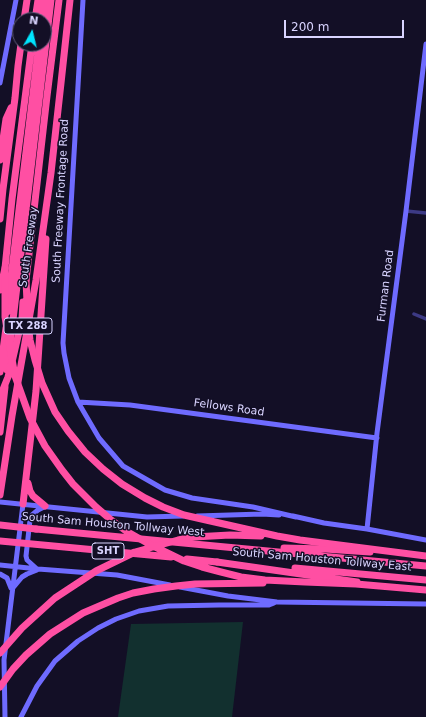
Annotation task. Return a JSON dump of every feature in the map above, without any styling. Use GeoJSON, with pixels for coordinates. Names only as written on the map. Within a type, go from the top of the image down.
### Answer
{"type":"FeatureCollection","features":[{"type":"Feature","properties":{"kind":"highway"},"geometry":{"type":"LineString","coordinates":[[25,12],[27,0]]}},
{"type":"Feature","properties":{"kind":"highway"},"geometry":{"type":"LineString","coordinates":[[36,12],[38,0]]}},
{"type":"Feature","properties":{"kind":"highway"},"geometry":{"type":"LineString","coordinates":[[43,12],[44,0]]}},
{"type":"Feature","properties":{"kind":"highway"},"geometry":{"type":"LineString","coordinates":[[0,432],[51,0]]}},
{"type":"Feature","properties":{"kind":"highway"},"geometry":{"type":"LineString","coordinates":[[0,397],[8,377],[22,319],[58,0]]}},
{"type":"Feature","properties":{"kind":"highway","name":"South Freeway"},"geometry":{"type":"LineString","coordinates":[[0,495],[13,410],[36,280],[62,83],[70,0]]}},
{"type":"Feature","properties":{"kind":"highway"},"geometry":{"type":"LineString","coordinates":[[0,219],[20,52]]}},
{"type":"Feature","properties":{"kind":"highway"},"geometry":{"type":"LineString","coordinates":[[31,52],[12,198],[5,268],[5,317],[15,376],[30,418],[45,446],[73,484],[96,507],[126,531],[148,544],[184,561],[202,567],[265,580],[356,584],[426,590]]}},
{"type":"Feature","properties":{"kind":"highway"},"geometry":{"type":"LineString","coordinates":[[0,372],[38,52]]}},
{"type":"Feature","properties":{"kind":"highway"},"geometry":{"type":"LineString","coordinates":[[0,160],[6,119],[15,98]]}},
{"type":"Feature","properties":{"kind":"highway"},"geometry":{"type":"LineString","coordinates":[[23,504],[36,391],[51,173]]}},
{"type":"Feature","properties":{"kind":"highway"},"geometry":{"type":"LineString","coordinates":[[0,290],[5,268]]}},
{"type":"Feature","properties":{"kind":"highway"},"geometry":{"type":"LineString","coordinates":[[26,280],[30,340],[42,383],[55,412],[85,452],[122,484],[145,498],[184,515],[277,536],[426,556]]}},
{"type":"Feature","properties":{"kind":"highway"},"geometry":{"type":"LineString","coordinates":[[26,474],[30,491],[33,496],[45,506]]}},
{"type":"Feature","properties":{"kind":"highway","name":"South Sam Houston Tollway West"},"geometry":{"type":"LineString","coordinates":[[0,525],[225,546]]}},
{"type":"Feature","properties":{"kind":"highway"},"geometry":{"type":"LineString","coordinates":[[0,653],[22,628],[55,598],[96,571],[135,552],[194,537],[230,535],[277,536]]}},
{"type":"Feature","properties":{"kind":"highway","name":"SHT"},"geometry":{"type":"LineString","coordinates":[[0,541],[217,562]]}},
{"type":"Feature","properties":{"kind":"highway"},"geometry":{"type":"LineString","coordinates":[[225,546],[325,549],[426,556]]}},
{"type":"Feature","properties":{"kind":"highway","name":"South Sam Houston Tollway East"},"geometry":{"type":"LineString","coordinates":[[225,546],[426,566]]}},
{"type":"Feature","properties":{"kind":"highway"},"geometry":{"type":"LineString","coordinates":[[217,562],[426,590]]}},
{"type":"Feature","properties":{"kind":"highway","name":"South Sam Houston Tollway East"},"geometry":{"type":"LineString","coordinates":[[217,562],[426,580]]}},
{"type":"Feature","properties":{"kind":"highway"},"geometry":{"type":"LineString","coordinates":[[0,688],[13,669],[50,634],[83,613],[118,598],[154,589],[195,584],[305,582]]}},
{"type":"Feature","properties":{"kind":"main road"},"geometry":{"type":"LineString","coordinates":[[0,83],[16,0]]}},
{"type":"Feature","properties":{"kind":"main road","name":"South Freeway Frontage Road"},"geometry":{"type":"LineString","coordinates":[[83,0],[63,343],[69,378],[78,402],[99,438],[123,466],[165,490],[192,498],[296,516]]}},
{"type":"Feature","properties":{"kind":"main road","name":"Furman Road"},"geometry":{"type":"LineString","coordinates":[[367,530],[426,44]]}},
{"type":"Feature","properties":{"kind":"main road","name":"Fellows Road"},"geometry":{"type":"LineString","coordinates":[[78,402],[130,405],[377,438]]}},
{"type":"Feature","properties":{"kind":"main road"},"geometry":{"type":"LineString","coordinates":[[0,502],[147,517],[262,514],[296,516],[324,523],[426,540]]}},
{"type":"Feature","properties":{"kind":"main road"},"geometry":{"type":"LineString","coordinates":[[5,717],[4,660],[23,504]]}},
{"type":"Feature","properties":{"kind":"main road"},"geometry":{"type":"LineString","coordinates":[[38,570],[27,560],[26,556],[30,520],[32,515],[45,506]]}},
{"type":"Feature","properties":{"kind":"main road"},"geometry":{"type":"LineString","coordinates":[[0,565],[38,570],[117,575],[228,596],[277,602],[426,604]]}},
{"type":"Feature","properties":{"kind":"main road"},"geometry":{"type":"LineString","coordinates":[[12,589],[22,577],[38,570]]}},
{"type":"Feature","properties":{"kind":"main road"},"geometry":{"type":"LineString","coordinates":[[0,574],[7,578],[12,589]]}},
{"type":"Feature","properties":{"kind":"main road"},"geometry":{"type":"LineString","coordinates":[[21,717],[37,686],[56,661],[78,641],[116,618],[138,611],[168,606],[219,604],[269,605],[277,602]]}},
{"type":"Feature","properties":{"kind":"street"},"geometry":{"type":"LineString","coordinates":[[406,211],[426,213]]}},
{"type":"Feature","properties":{"kind":"street"},"geometry":{"type":"LineString","coordinates":[[414,314],[426,319]]}},
{"type":"Feature","properties":{"kind":"green space"},"geometry":{"type":"Polygon","coordinates":[[[243,622],[232,717],[118,717],[131,624],[243,622]]]}}]}
